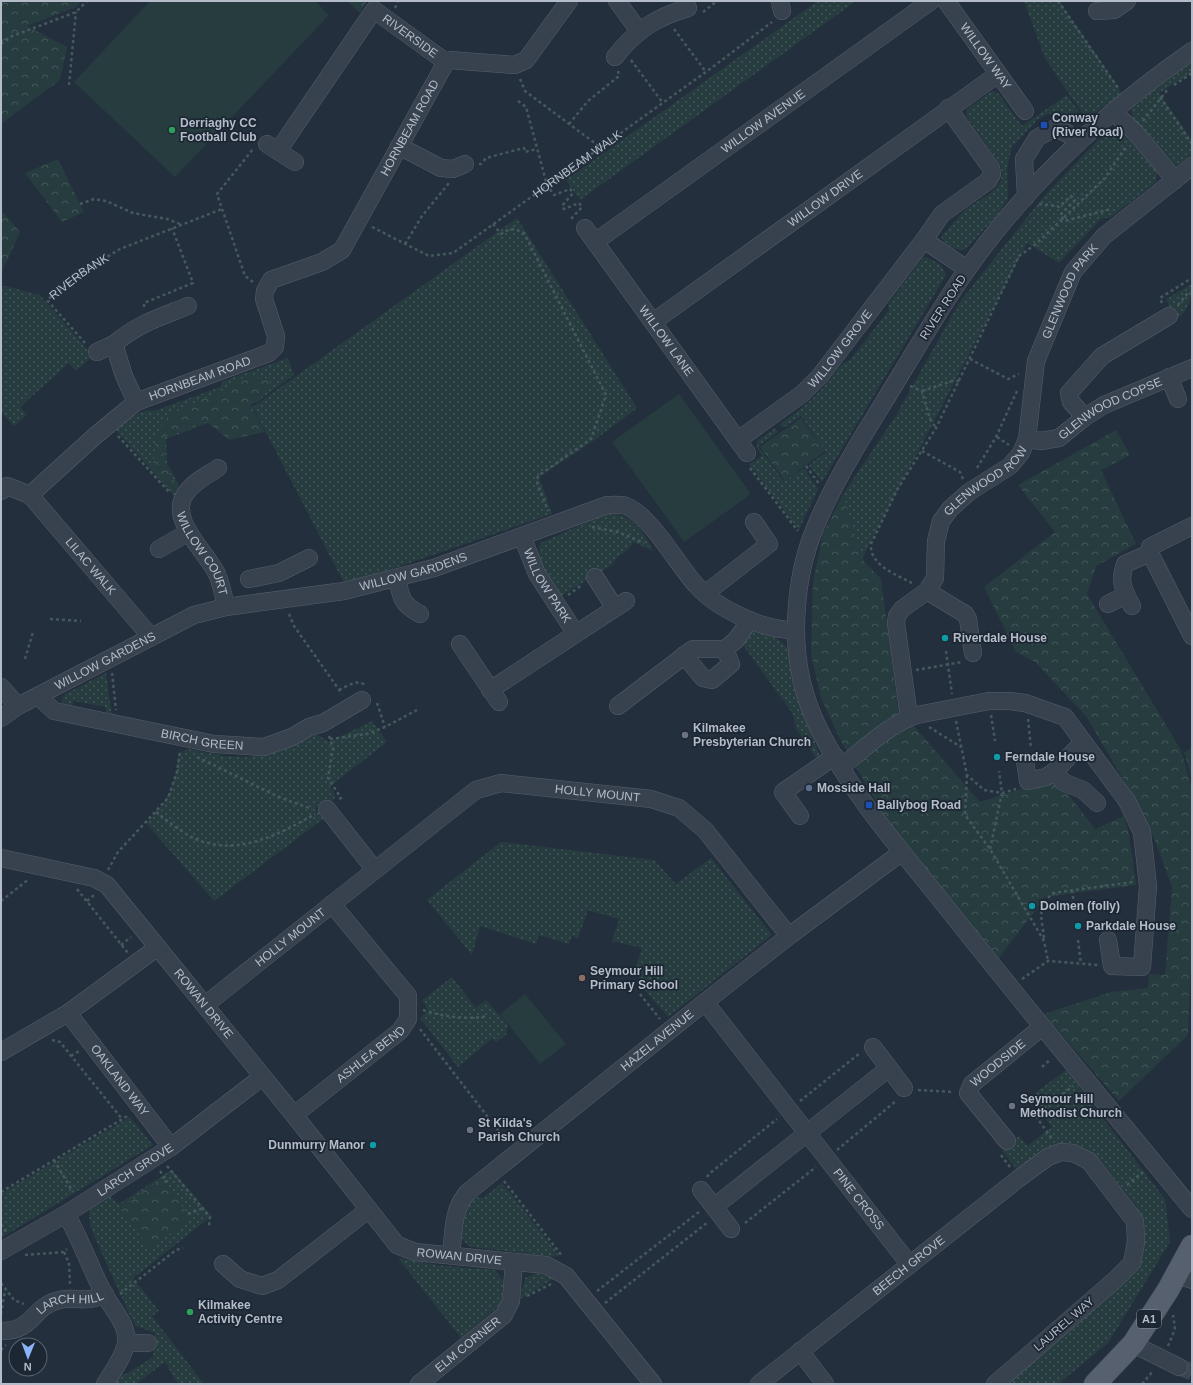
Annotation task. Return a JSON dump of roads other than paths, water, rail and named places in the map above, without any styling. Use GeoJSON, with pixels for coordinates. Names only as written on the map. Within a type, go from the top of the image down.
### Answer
{"type":"FeatureCollection","features":[{"type":"Feature","properties":{"kind":"main road","name":"A1"},"geometry":{"type":"LineString","coordinates":[[1095,1384],[1133,1344],[1179,1282],[1192,1246]]}},
{"type":"Feature","properties":{"kind":"street"},"geometry":{"type":"LineString","coordinates":[[446,62],[451,60],[515,65],[526,60],[569,1]]}},
{"type":"Feature","properties":{"kind":"street"},"geometry":{"type":"LineString","coordinates":[[618,1],[639,31]]}},
{"type":"Feature","properties":{"kind":"street","name":"WILLOW AVENUE"},"geometry":{"type":"LineString","coordinates":[[590,235],[931,1]]}},
{"type":"Feature","properties":{"kind":"street","name":"WILLOW WAY"},"geometry":{"type":"LineString","coordinates":[[946,1],[1024,111]]}},
{"type":"Feature","properties":{"kind":"street"},"geometry":{"type":"LineString","coordinates":[[1097,11],[1114,10],[1127,1]]}},
{"type":"Feature","properties":{"kind":"street"},"geometry":{"type":"LineString","coordinates":[[618,52],[639,31],[666,14],[688,8]]}},
{"type":"Feature","properties":{"kind":"street","name":"RIVERSIDE"},"geometry":{"type":"LineString","coordinates":[[295,162],[272,147],[374,10],[446,62]]}},
{"type":"Feature","properties":{"kind":"street","name":"RIVER ROAD"},"geometry":{"type":"LineString","coordinates":[[796,630],[799,586],[810,540],[832,492],[897,380],[967,269],[1023,200],[1078,143],[1119,106],[1192,51]]}},
{"type":"Feature","properties":{"kind":"street","name":"HORNBEAM ROAD"},"geometry":{"type":"LineString","coordinates":[[136,402],[269,353],[275,346],[276,336],[264,299],[265,291],[271,280],[322,262],[342,250],[446,62]]}},
{"type":"Feature","properties":{"kind":"street","name":"WILLOW DRIVE"},"geometry":{"type":"LineString","coordinates":[[653,322],[948,108],[998,74]]}},
{"type":"Feature","properties":{"kind":"street"},"geometry":{"type":"LineString","coordinates":[[1119,106],[1135,132],[1175,180]]}},
{"type":"Feature","properties":{"kind":"street","name":"WILLOW GROVE"},"geometry":{"type":"LineString","coordinates":[[742,446],[802,394],[820,376],[924,240],[942,214],[988,181],[992,174],[991,168],[948,108]]}},
{"type":"Feature","properties":{"kind":"street"},"geometry":{"type":"LineString","coordinates":[[1023,200],[1024,159],[1037,138],[1053,129],[1067,133],[1078,143]]}},
{"type":"Feature","properties":{"kind":"street"},"geometry":{"type":"LineString","coordinates":[[399,146],[441,168],[459,167]]}},
{"type":"Feature","properties":{"kind":"street","name":"GLENWOOD PARK"},"geometry":{"type":"LineString","coordinates":[[1027,439],[1035,365],[1073,272],[1104,236],[1192,166]]}},
{"type":"Feature","properties":{"kind":"street","name":"WILLOW LANE"},"geometry":{"type":"LineString","coordinates":[[590,235],[742,446]]}},
{"type":"Feature","properties":{"kind":"street"},"geometry":{"type":"LineString","coordinates":[[924,240],[967,269]]}},
{"type":"Feature","properties":{"kind":"street"},"geometry":{"type":"LineString","coordinates":[[93,350],[114,344],[131,330],[188,306]]}},
{"type":"Feature","properties":{"kind":"street"},"geometry":{"type":"LineString","coordinates":[[1085,418],[1071,402],[1069,393],[1102,356],[1169,316]]}},
{"type":"Feature","properties":{"kind":"street"},"geometry":{"type":"LineString","coordinates":[[30,495],[136,402],[124,376],[114,344]]}},
{"type":"Feature","properties":{"kind":"street","name":"GLENWOOD COPSE"},"geometry":{"type":"LineString","coordinates":[[1027,439],[1041,441],[1059,438],[1104,405],[1192,368]]}},
{"type":"Feature","properties":{"kind":"street","name":"GLENWOOD COPSE"},"geometry":{"type":"LineString","coordinates":[[1169,377],[1178,399]]}},
{"type":"Feature","properties":{"kind":"street","name":"GLENWOOD ROW"},"geometry":{"type":"LineString","coordinates":[[913,716],[903,672],[896,623],[897,616],[902,609],[927,591],[935,578],[936,541],[941,521],[950,509],[969,492],[1010,466],[1021,453],[1027,439]]}},
{"type":"Feature","properties":{"kind":"street","name":"WILLOW COURT"},"geometry":{"type":"LineString","coordinates":[[218,468],[186,492],[181,504],[182,518],[189,532],[217,575],[226,608]]}},
{"type":"Feature","properties":{"kind":"street","name":"LILAC WALK"},"geometry":{"type":"LineString","coordinates":[[1,491],[7,486],[30,495],[151,637]]}},
{"type":"Feature","properties":{"kind":"street","name":"WILLOW GARDENS"},"geometry":{"type":"LineString","coordinates":[[1,718],[18,706],[194,615],[226,608],[344,591],[397,578],[434,568],[607,505],[625,506],[643,517],[696,586],[721,605],[750,620],[774,628],[796,630]]}},
{"type":"Feature","properties":{"kind":"street"},"geometry":{"type":"LineString","coordinates":[[706,593],[769,544],[754,522]]}},
{"type":"Feature","properties":{"kind":"street"},"geometry":{"type":"LineString","coordinates":[[1192,526],[1150,548],[1150,553],[1192,636]]}},
{"type":"Feature","properties":{"kind":"street"},"geometry":{"type":"LineString","coordinates":[[159,549],[189,532]]}},
{"type":"Feature","properties":{"kind":"street","name":"WILLOW PARK"},"geometry":{"type":"LineString","coordinates":[[522,536],[537,574],[576,634]]}},
{"type":"Feature","properties":{"kind":"street"},"geometry":{"type":"LineString","coordinates":[[1108,604],[1129,600],[1121,576],[1125,564],[1150,553]]}},
{"type":"Feature","properties":{"kind":"street"},"geometry":{"type":"LineString","coordinates":[[249,579],[279,573],[310,558]]}},
{"type":"Feature","properties":{"kind":"street"},"geometry":{"type":"LineString","coordinates":[[279,573],[284,600]]}},
{"type":"Feature","properties":{"kind":"street","name":"WILLOW PARK"},"geometry":{"type":"LineString","coordinates":[[460,644],[494,696],[576,634],[621,604],[595,577]]}},
{"type":"Feature","properties":{"kind":"street"},"geometry":{"type":"LineString","coordinates":[[397,578],[401,596],[408,607],[420,614]]}},
{"type":"Feature","properties":{"kind":"street"},"geometry":{"type":"LineString","coordinates":[[927,591],[965,614],[968,619],[973,653]]}},
{"type":"Feature","properties":{"kind":"street"},"geometry":{"type":"LineString","coordinates":[[618,706],[693,648],[725,649],[736,640],[750,620]]}},
{"type":"Feature","properties":{"kind":"street"},"geometry":{"type":"LineString","coordinates":[[796,630],[801,686],[817,726],[856,792],[1042,1027],[1192,1209]]}},
{"type":"Feature","properties":{"kind":"street"},"geometry":{"type":"LineString","coordinates":[[684,656],[703,678],[712,680],[731,664],[725,649]]}},
{"type":"Feature","properties":{"kind":"street"},"geometry":{"type":"LineString","coordinates":[[1,687],[18,706]]}},
{"type":"Feature","properties":{"kind":"street","name":"BIRCH GREEN"},"geometry":{"type":"LineString","coordinates":[[38,696],[54,711],[214,744],[264,747],[292,738],[309,727],[323,723],[356,702]]}},
{"type":"Feature","properties":{"kind":"street"},"geometry":{"type":"LineString","coordinates":[[800,816],[783,792],[838,762],[913,716],[990,701],[1010,700],[1025,703],[1065,717],[1127,801],[1142,832],[1148,880],[1142,967],[1112,966],[1108,940]]}},
{"type":"Feature","properties":{"kind":"street"},"geometry":{"type":"LineString","coordinates":[[1025,761],[1028,781],[1046,777],[1055,771],[1083,742]]}},
{"type":"Feature","properties":{"kind":"street"},"geometry":{"type":"LineString","coordinates":[[1055,771],[1063,782],[1083,790],[1097,803]]}},
{"type":"Feature","properties":{"kind":"street","name":"HOLLY MOUNT"},"geometry":{"type":"LineString","coordinates":[[205,1005],[476,790],[501,783],[652,799],[679,808],[705,830],[789,936]]}},
{"type":"Feature","properties":{"kind":"street"},"geometry":{"type":"LineString","coordinates":[[327,809],[375,870]]}},
{"type":"Feature","properties":{"kind":"street","name":"HAZEL AVENUE"},"geometry":{"type":"LineString","coordinates":[[451,1255],[459,1203],[516,1153],[668,1031],[789,936],[902,852]]}},
{"type":"Feature","properties":{"kind":"street","name":"ROWAN DRIVE"},"geometry":{"type":"LineString","coordinates":[[1,858],[45,866],[102,881],[158,947],[397,1245],[415,1252],[546,1265],[566,1276],[653,1384]]}},
{"type":"Feature","properties":{"kind":"street","name":"ASHLEA BEND"},"geometry":{"type":"LineString","coordinates":[[294,1115],[400,1031],[408,1012],[408,996],[332,904]]}},
{"type":"Feature","properties":{"kind":"street"},"geometry":{"type":"LineString","coordinates":[[1,1052],[68,1013],[158,947]]}},
{"type":"Feature","properties":{"kind":"street","name":"PINE CROSS"},"geometry":{"type":"LineString","coordinates":[[705,1002],[910,1266]]}},
{"type":"Feature","properties":{"kind":"street","name":"OAKLAND WAY"},"geometry":{"type":"LineString","coordinates":[[68,1013],[141,1106],[165,1151]]}},
{"type":"Feature","properties":{"kind":"street","name":"WOODSIDE"},"geometry":{"type":"LineString","coordinates":[[1007,1141],[968,1092],[972,1084],[1042,1027]]}},
{"type":"Feature","properties":{"kind":"street"},"geometry":{"type":"LineString","coordinates":[[873,1047],[904,1088]]}},
{"type":"Feature","properties":{"kind":"street"},"geometry":{"type":"LineString","coordinates":[[708,1213],[888,1068]]}},
{"type":"Feature","properties":{"kind":"street","name":"LARCH GROVE"},"geometry":{"type":"LineString","coordinates":[[1,1251],[66,1214],[165,1151],[262,1076]]}},
{"type":"Feature","properties":{"kind":"street","name":"BEECH GROVE"},"geometry":{"type":"LineString","coordinates":[[759,1384],[910,1266],[1018,1178],[1048,1157],[1060,1152],[1073,1153],[1089,1161],[1135,1221],[1136,1242],[1132,1263]]}},
{"type":"Feature","properties":{"kind":"street"},"geometry":{"type":"LineString","coordinates":[[701,1190],[708,1213],[731,1229]]}},
{"type":"Feature","properties":{"kind":"street"},"geometry":{"type":"LineString","coordinates":[[223,1264],[240,1279],[262,1286],[278,1280],[368,1210]]}},
{"type":"Feature","properties":{"kind":"street","name":"LARCH HILL"},"geometry":{"type":"LineString","coordinates":[[1,1331],[12,1331],[26,1325],[37,1312],[58,1300],[90,1300],[107,1298],[80,1238],[66,1214]]}},
{"type":"Feature","properties":{"kind":"street","name":"ELM CORNER"},"geometry":{"type":"LineString","coordinates":[[424,1382],[504,1315],[512,1301],[514,1262]]}},
{"type":"Feature","properties":{"kind":"street","name":"LAUREL WAY"},"geometry":{"type":"LineString","coordinates":[[995,1384],[1115,1280],[1132,1263]]}},
{"type":"Feature","properties":{"kind":"street"},"geometry":{"type":"LineString","coordinates":[[105,1384],[122,1354],[126,1343],[121,1322],[107,1298]]}},
{"type":"Feature","properties":{"kind":"street"},"geometry":{"type":"LineString","coordinates":[[126,1343],[148,1343]]}},
{"type":"Feature","properties":{"kind":"street"},"geometry":{"type":"LineString","coordinates":[[1133,1344],[1179,1367]]}},
{"type":"Feature","properties":{"kind":"street"},"geometry":{"type":"LineString","coordinates":[[800,1351],[826,1384]]}},
{"type":"Feature","properties":{"kind":"tunnel"},"geometry":{"type":"LineString","coordinates":[[1179,1367],[1192,1372]]}},
{"type":"Feature","properties":{"kind":"place","name":"Conway (River Road)"},"geometry":{"type":"Point","coordinates":[1044,125]}},
{"type":"Feature","properties":{"kind":"place","name":"Derriaghy CC Football Club"},"geometry":{"type":"Point","coordinates":[172,130]}},
{"type":"Feature","properties":{"kind":"place","name":"Riverdale House"},"geometry":{"type":"Point","coordinates":[945,638]}},
{"type":"Feature","properties":{"kind":"place","name":"Kilmakee Presbyterian Church"},"geometry":{"type":"Point","coordinates":[685,735]}},
{"type":"Feature","properties":{"kind":"place","name":"Ferndale House"},"geometry":{"type":"Point","coordinates":[997,757]}},
{"type":"Feature","properties":{"kind":"place","name":"Mosside Hall"},"geometry":{"type":"Point","coordinates":[809,788]}},
{"type":"Feature","properties":{"kind":"place","name":"Ballybog Road"},"geometry":{"type":"Point","coordinates":[869,805]}},
{"type":"Feature","properties":{"kind":"place","name":"Dolmen (folly)"},"geometry":{"type":"Point","coordinates":[1032,906]}},
{"type":"Feature","properties":{"kind":"place","name":"Parkdale House"},"geometry":{"type":"Point","coordinates":[1078,926]}},
{"type":"Feature","properties":{"kind":"place","name":"Seymour Hill Primary School"},"geometry":{"type":"Point","coordinates":[582,978]}},
{"type":"Feature","properties":{"kind":"place","name":"Seymour Hill Methodist Church"},"geometry":{"type":"Point","coordinates":[1012,1106]}},
{"type":"Feature","properties":{"kind":"place","name":"St Kilda's Parish Church"},"geometry":{"type":"Point","coordinates":[470,1130]}},
{"type":"Feature","properties":{"kind":"place","name":"Dunmurry Manor"},"geometry":{"type":"Point","coordinates":[373,1145]}},
{"type":"Feature","properties":{"kind":"place","name":"Kilmakee Activity Centre"},"geometry":{"type":"Point","coordinates":[190,1312]}}]}
